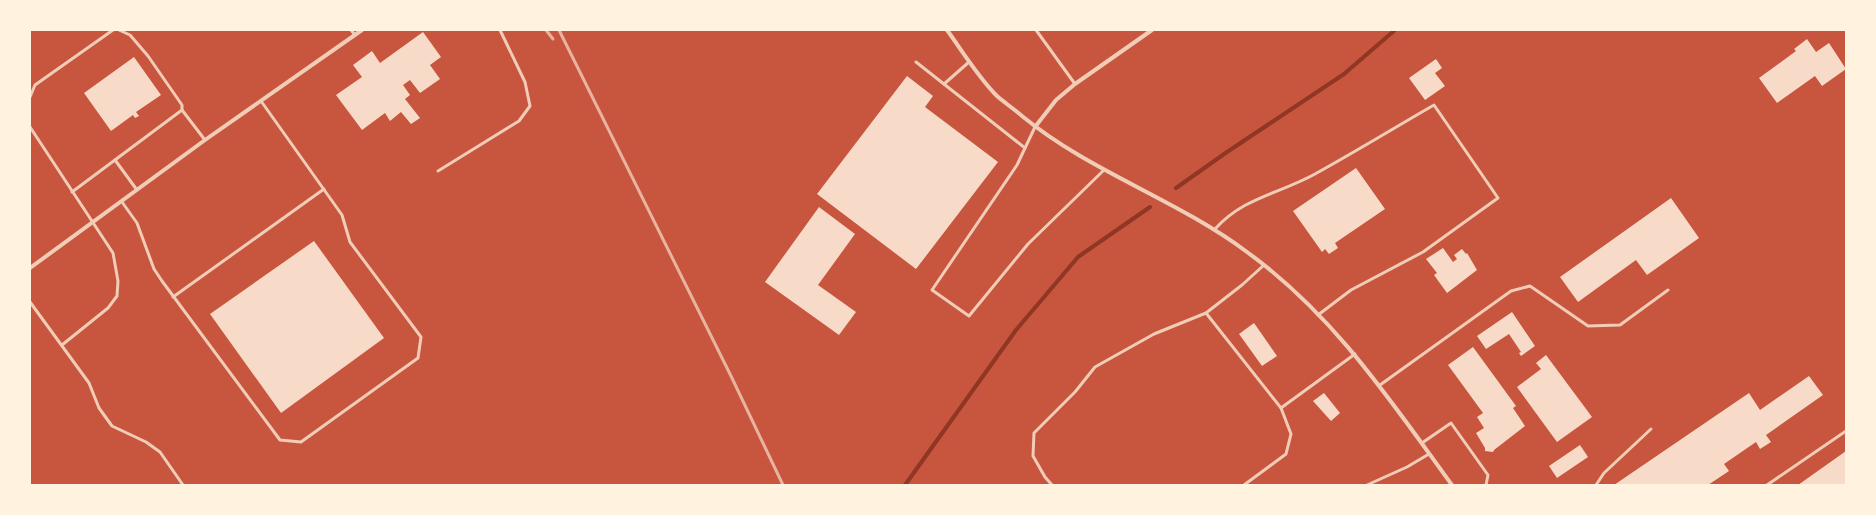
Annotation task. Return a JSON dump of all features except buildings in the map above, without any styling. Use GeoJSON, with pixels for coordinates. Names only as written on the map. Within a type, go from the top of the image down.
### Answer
{"type":"FeatureCollection","features":[{"type":"Feature","properties":{"kind":"street"},"geometry":{"type":"LineString","coordinates":[[30,268],[205,140],[362,30]]}},
{"type":"Feature","properties":{"kind":"street"},"geometry":{"type":"LineString","coordinates":[[947,30],[969,62],[998,96],[1059,145],[1215,229],[1287,284],[1355,354],[1452,485]]}},
{"type":"Feature","properties":{"kind":"street"},"geometry":{"type":"LineString","coordinates":[[1035,127],[1056,100],[1075,84],[1152,30]]}},
{"type":"Feature","properties":{"kind":"lane"},"geometry":{"type":"LineString","coordinates":[[30,97],[35,85],[113,30]]}},
{"type":"Feature","properties":{"kind":"lane"},"geometry":{"type":"LineString","coordinates":[[120,30],[130,34],[148,56],[182,105],[182,110],[205,140]]}},
{"type":"Feature","properties":{"kind":"lane"},"geometry":{"type":"LineString","coordinates":[[351,30],[355,35]]}},
{"type":"Feature","properties":{"kind":"lane"},"geometry":{"type":"LineString","coordinates":[[438,171],[519,121],[530,106],[525,82],[500,30]]}},
{"type":"Feature","properties":{"kind":"lane"},"geometry":{"type":"LineString","coordinates":[[1036,30],[1075,84]]}},
{"type":"Feature","properties":{"kind":"lane"},"geometry":{"type":"LineString","coordinates":[[916,62],[1024,148]]}},
{"type":"Feature","properties":{"kind":"lane"},"geometry":{"type":"LineString","coordinates":[[944,84],[969,62]]}},
{"type":"Feature","properties":{"kind":"lane"},"geometry":{"type":"LineString","coordinates":[[122,202],[137,223],[154,269],[280,440],[301,442],[406,367],[418,358],[421,337],[350,242],[342,215],[260,101]]}},
{"type":"Feature","properties":{"kind":"lane"},"geometry":{"type":"LineString","coordinates":[[1215,229],[1227,216],[1254,200],[1314,174],[1434,105],[1498,198],[1423,252],[1351,290],[1318,315]]}},
{"type":"Feature","properties":{"kind":"lane"},"geometry":{"type":"LineString","coordinates":[[72,192],[182,110]]}},
{"type":"Feature","properties":{"kind":"lane"},"geometry":{"type":"LineString","coordinates":[[30,127],[113,253],[118,281],[117,296],[108,308],[62,345]]}},
{"type":"Feature","properties":{"kind":"lane"},"geometry":{"type":"LineString","coordinates":[[1035,127],[1017,165],[932,290],[969,316],[1028,244],[1104,170]]}},
{"type":"Feature","properties":{"kind":"lane"},"geometry":{"type":"LineString","coordinates":[[115,160],[137,190]]}},
{"type":"Feature","properties":{"kind":"lane"},"geometry":{"type":"LineString","coordinates":[[174,297],[324,189]]}},
{"type":"Feature","properties":{"kind":"lane"},"geometry":{"type":"LineString","coordinates":[[1052,485],[1045,477],[1033,456],[1034,433],[1075,392],[1095,367],[1154,334],[1206,313],[1264,266]]}},
{"type":"Feature","properties":{"kind":"lane"},"geometry":{"type":"LineString","coordinates":[[1380,386],[1511,291],[1530,286],[1588,326],[1620,325],[1668,290]]}},
{"type":"Feature","properties":{"kind":"lane"},"geometry":{"type":"LineString","coordinates":[[30,302],[89,384],[99,408],[112,426],[146,442],[160,452],[183,485]]}},
{"type":"Feature","properties":{"kind":"lane"},"geometry":{"type":"LineString","coordinates":[[1206,313],[1281,408],[1291,434],[1286,454],[1244,485]]}},
{"type":"Feature","properties":{"kind":"lane"},"geometry":{"type":"LineString","coordinates":[[1281,408],[1355,354]]}},
{"type":"Feature","properties":{"kind":"lane"},"geometry":{"type":"LineString","coordinates":[[1422,443],[1451,422],[1488,475],[1486,485]]}},
{"type":"Feature","properties":{"kind":"lane"},"geometry":{"type":"LineString","coordinates":[[1596,485],[1604,474],[1651,429]]}},
{"type":"Feature","properties":{"kind":"lane"},"geometry":{"type":"LineString","coordinates":[[1767,485],[1846,431]]}},
{"type":"Feature","properties":{"kind":"lane"},"geometry":{"type":"LineString","coordinates":[[1368,485],[1408,467],[1429,454]]}},
{"type":"Feature","properties":{"kind":"waterway"},"geometry":{"type":"LineString","coordinates":[[1176,188],[1344,74],[1395,30]]}},
{"type":"Feature","properties":{"kind":"waterway"},"geometry":{"type":"LineString","coordinates":[[905,485],[1016,330],[1078,257],[1150,207]]}},
{"type":"Feature","properties":{"kind":"railway"},"geometry":{"type":"LineString","coordinates":[[546,30],[553,39]]}},
{"type":"Feature","properties":{"kind":"railway"},"geometry":{"type":"LineString","coordinates":[[559,30],[731,376],[783,485]]}}]}
